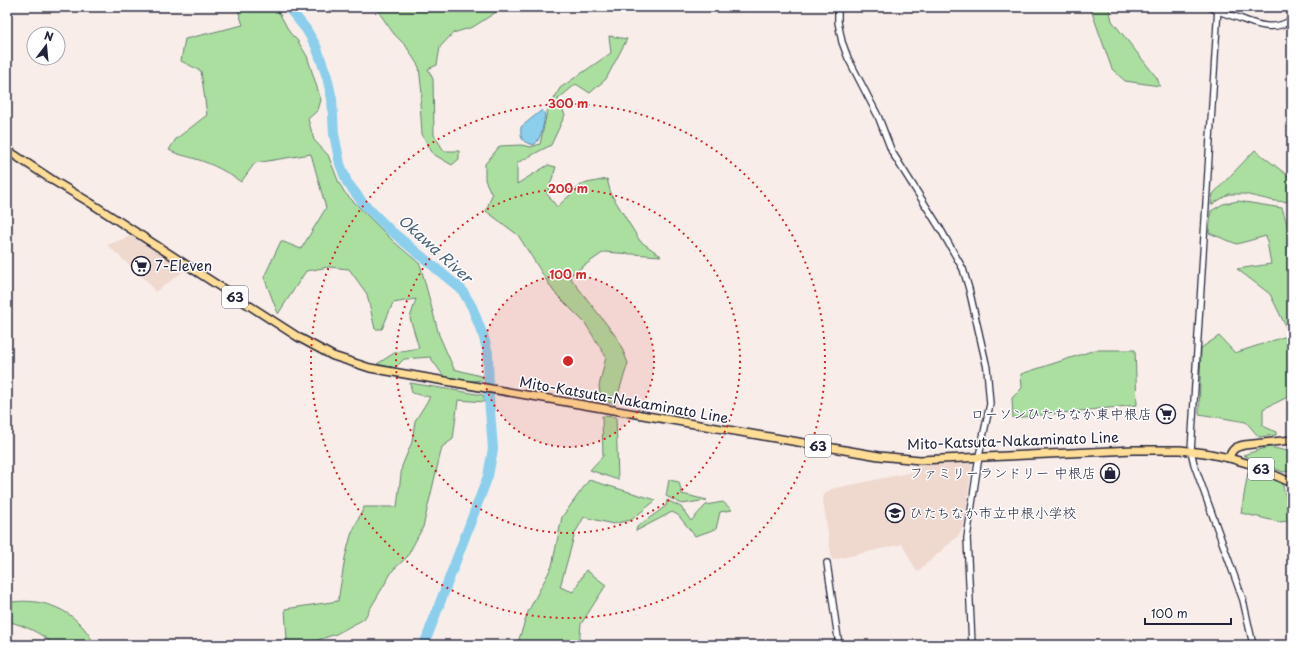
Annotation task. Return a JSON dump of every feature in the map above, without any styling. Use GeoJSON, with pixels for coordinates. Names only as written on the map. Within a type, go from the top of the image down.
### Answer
{"type":"FeatureCollection","features":[{"type":"Feature","properties":{"kind":"main road","name":"Mito-Katsuta-Nakaminato Line"},"geometry":{"type":"LineString","coordinates":[[7,150],[54,181],[90,202],[286,330],[342,360],[370,368],[879,456],[920,460],[1146,449],[1191,450],[1250,464],[1292,483]]}},
{"type":"Feature","properties":{"kind":"main road"},"geometry":{"type":"LineString","coordinates":[[1229,458],[1231,452],[1237,447],[1244,445],[1292,440]]}},
{"type":"Feature","properties":{"kind":"street"},"geometry":{"type":"LineString","coordinates":[[838,7],[838,22],[842,42],[848,58],[878,116],[892,152],[941,230],[963,269],[987,368],[990,404],[979,456],[967,538],[972,645]]}},
{"type":"Feature","properties":{"kind":"street"},"geometry":{"type":"LineString","coordinates":[[1210,7],[1263,26],[1282,25],[1292,19]]}},
{"type":"Feature","properties":{"kind":"street"},"geometry":{"type":"LineString","coordinates":[[1218,9],[1191,450],[1194,464],[1243,600],[1253,645]]}},
{"type":"Feature","properties":{"kind":"street"},"geometry":{"type":"LineString","coordinates":[[827,563],[840,645]]}},
{"type":"Feature","properties":{"kind":"shaded area"},"geometry":{"type":"Polygon","coordinates":[[[136,234],[187,269],[155,292],[149,283],[107,245],[136,234]]]}},
{"type":"Feature","properties":{"kind":"shaded area","name":"ひたちなか市立中根小学校"},"geometry":{"type":"Polygon","coordinates":[[[972,463],[964,526],[957,537],[917,572],[902,544],[832,560],[823,501],[824,495],[831,489],[913,472],[916,464],[972,463]]]}},
{"type":"Feature","properties":{"kind":"green space"},"geometry":{"type":"Polygon","coordinates":[[[237,7],[276,7],[290,33],[297,40],[307,56],[321,100],[318,110],[308,119],[314,140],[328,155],[339,183],[345,193],[394,242],[420,264],[439,335],[454,369],[484,377],[483,380],[472,381],[445,378],[430,357],[404,359],[395,368],[377,364],[396,352],[419,348],[410,318],[416,299],[393,303],[382,329],[375,329],[367,294],[349,269],[329,267],[306,271],[278,314],[264,277],[281,241],[301,249],[326,208],[311,154],[255,163],[241,182],[225,171],[214,166],[169,150],[176,139],[207,115],[201,71],[181,61],[185,39],[243,25],[237,7]]]}},
{"type":"Feature","properties":{"kind":"green space"},"geometry":{"type":"Polygon","coordinates":[[[375,7],[504,7],[473,27],[453,33],[440,47],[437,65],[428,69],[433,79],[434,135],[444,151],[459,151],[459,159],[452,165],[433,154],[422,134],[420,103],[422,94],[419,67],[406,46],[394,34],[375,7]]]}},
{"type":"Feature","properties":{"kind":"green space"},"geometry":{"type":"Polygon","coordinates":[[[1090,7],[1109,7],[1112,21],[1157,78],[1160,86],[1125,81],[1112,69],[1090,7]]]}},
{"type":"Feature","properties":{"kind":"green space"},"geometry":{"type":"Polygon","coordinates":[[[609,36],[627,39],[606,79],[590,93],[576,84],[558,99],[565,115],[551,145],[517,163],[517,184],[548,165],[556,167],[547,194],[557,207],[582,184],[607,179],[611,194],[640,241],[661,256],[604,252],[569,276],[618,339],[628,363],[615,404],[601,400],[599,386],[606,357],[585,323],[554,292],[518,235],[486,211],[492,195],[485,180],[485,164],[500,146],[521,145],[531,147],[540,144],[547,112],[560,88],[611,53],[609,36]]]}},
{"type":"Feature","properties":{"kind":"green space"},"geometry":{"type":"Polygon","coordinates":[[[1255,150],[1292,179],[1292,202],[1275,201],[1244,194],[1229,194],[1211,205],[1213,194],[1255,150]]]}},
{"type":"Feature","properties":{"kind":"green space"},"geometry":{"type":"Polygon","coordinates":[[[1238,201],[1282,208],[1292,239],[1292,395],[1263,409],[1263,426],[1276,432],[1276,435],[1259,437],[1246,422],[1199,414],[1201,348],[1219,336],[1235,353],[1290,335],[1270,294],[1237,269],[1271,264],[1266,236],[1237,244],[1209,233],[1211,211],[1223,204],[1238,201]]]}},
{"type":"Feature","properties":{"kind":"green space"},"geometry":{"type":"Polygon","coordinates":[[[1095,350],[1135,350],[1137,405],[1013,418],[1012,398],[1022,388],[1021,374],[1095,350]]]}},
{"type":"Feature","properties":{"kind":"green space"},"geometry":{"type":"Polygon","coordinates":[[[410,383],[483,395],[485,402],[458,400],[453,439],[442,447],[423,527],[407,557],[393,570],[364,619],[336,634],[307,645],[284,645],[287,639],[285,609],[338,601],[345,558],[351,535],[364,507],[397,507],[402,466],[412,442],[415,421],[430,397],[412,393],[410,383]]]}},
{"type":"Feature","properties":{"kind":"green space"},"geometry":{"type":"Polygon","coordinates":[[[602,416],[616,417],[618,480],[590,470],[603,456],[602,416]]]}},
{"type":"Feature","properties":{"kind":"green space"},"geometry":{"type":"Polygon","coordinates":[[[1269,447],[1292,452],[1292,471],[1283,472],[1243,455],[1269,447]]]}},
{"type":"Feature","properties":{"kind":"green space"},"geometry":{"type":"Polygon","coordinates":[[[1248,472],[1282,482],[1288,505],[1290,521],[1279,522],[1241,513],[1248,472]]]}},
{"type":"Feature","properties":{"kind":"green space"},"geometry":{"type":"Polygon","coordinates":[[[589,480],[656,500],[631,520],[613,524],[584,517],[575,533],[560,587],[573,592],[586,570],[606,585],[581,624],[579,645],[517,645],[528,612],[552,566],[562,517],[589,480]]]}},
{"type":"Feature","properties":{"kind":"green space"},"geometry":{"type":"Polygon","coordinates":[[[669,480],[679,482],[682,494],[707,500],[682,504],[666,496],[669,480]]]}},
{"type":"Feature","properties":{"kind":"green space"},"geometry":{"type":"Polygon","coordinates":[[[667,500],[681,507],[691,521],[706,505],[723,502],[732,510],[720,512],[716,529],[695,536],[678,515],[672,512],[636,531],[637,527],[666,506],[667,500]]]}},
{"type":"Feature","properties":{"kind":"green space"},"geometry":{"type":"Polygon","coordinates":[[[7,598],[13,602],[30,601],[48,604],[64,611],[81,624],[95,644],[54,645],[43,636],[32,630],[7,621],[7,598]]]}},
{"type":"Feature","properties":{"kind":"water"},"geometry":{"type":"Polygon","coordinates":[[[542,110],[545,115],[539,139],[534,145],[527,143],[522,138],[521,127],[542,110]]]}},
{"type":"Feature","properties":{"kind":"waterway","name":"Okawa River"},"geometry":{"type":"LineString","coordinates":[[288,7],[306,29],[316,46],[327,77],[332,99],[334,134],[340,164],[347,182],[363,203],[390,230],[462,290],[472,307],[488,353],[489,398],[493,449],[488,476],[424,645]]}},
{"type":"Feature","properties":{"kind":"place","name":"7-Eleven"},"geometry":{"type":"Point","coordinates":[141,266]}},
{"type":"Feature","properties":{"kind":"place","name":"ローソンひたちなか東中根店"},"geometry":{"type":"Point","coordinates":[1166,414]}},
{"type":"Feature","properties":{"kind":"place","name":"ファミリーランドリー 中根店"},"geometry":{"type":"Point","coordinates":[1110,473]}},
{"type":"Feature","properties":{"kind":"place","name":"ひたちなか市立中根小学校"},"geometry":{"type":"Point","coordinates":[895,513]}}]}
